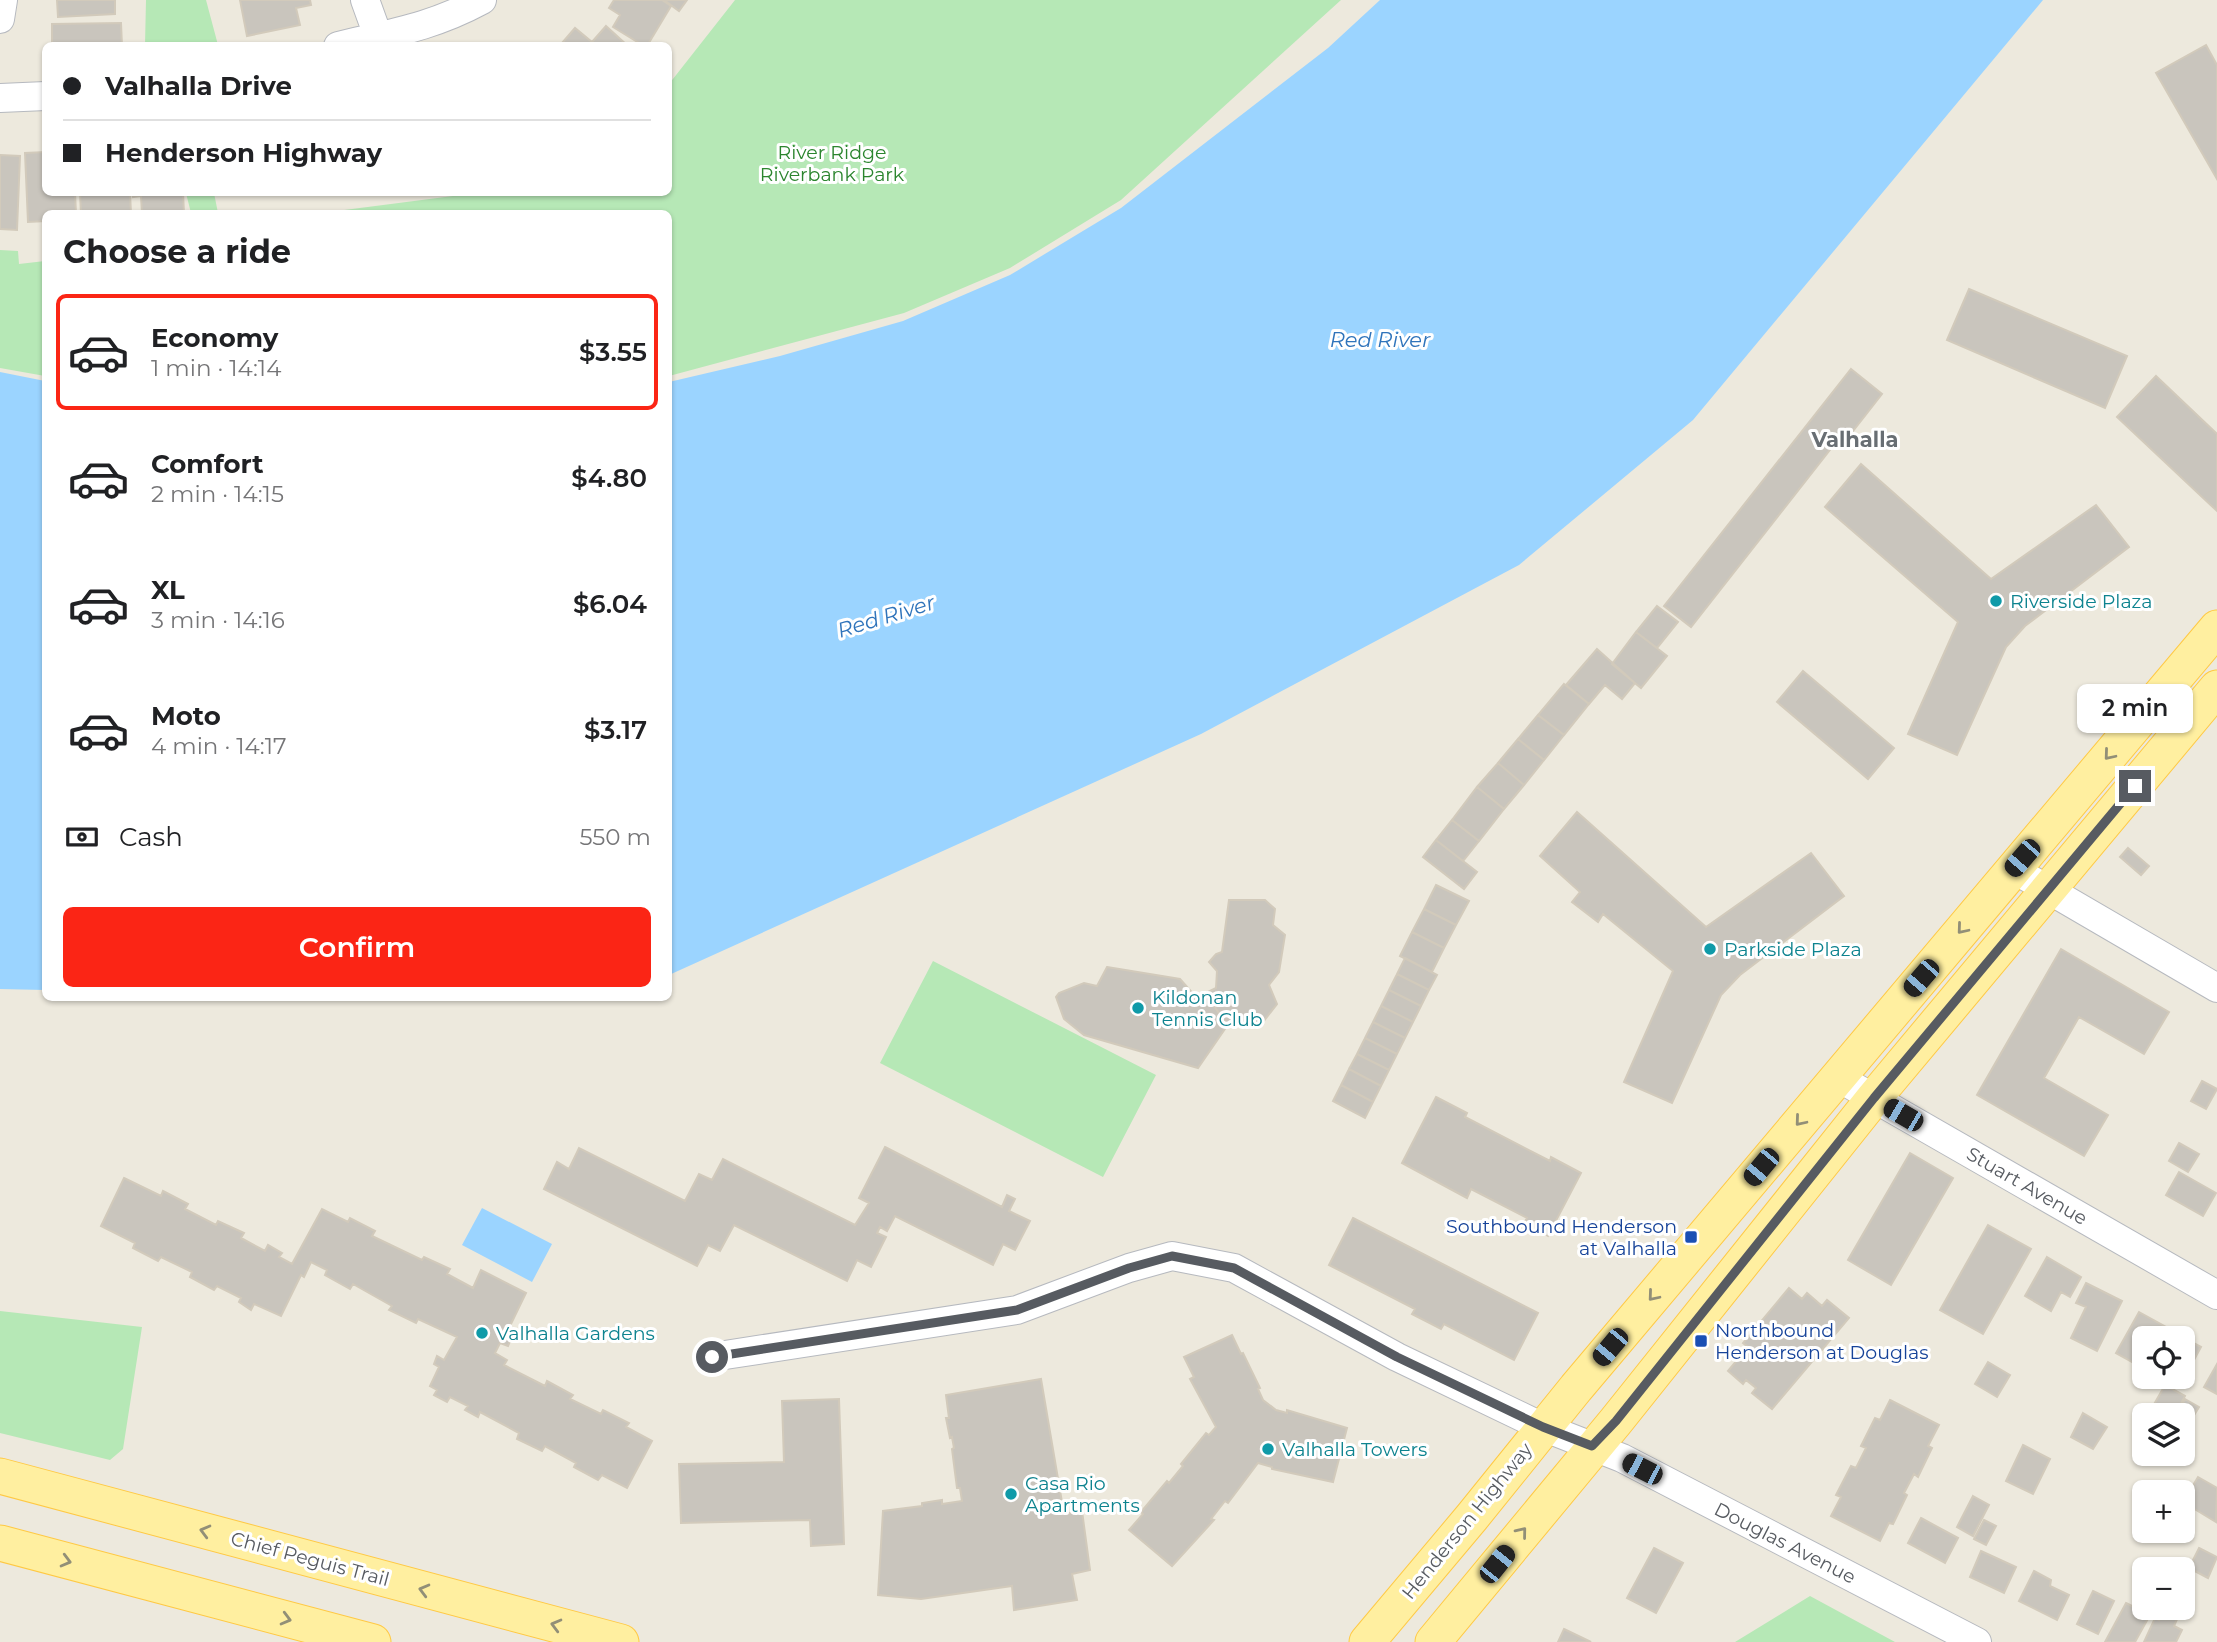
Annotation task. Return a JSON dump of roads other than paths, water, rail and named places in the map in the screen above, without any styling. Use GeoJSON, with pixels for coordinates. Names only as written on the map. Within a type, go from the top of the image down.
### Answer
{"type":"FeatureCollection","features":[{"type":"Feature","properties":{"kind":"main road","name":"Henderson Highway"},"geometry":{"type":"LineString","coordinates":[[1367,1642],[1543,1427],[2217,628]]}},
{"type":"Feature","properties":{"kind":"main road"},"geometry":{"type":"LineString","coordinates":[[1433,1642],[1592,1446],[1616,1421],[1874,1098],[2217,688]]}},
{"type":"Feature","properties":{"kind":"main road","name":"Chief Peguis Trail"},"geometry":{"type":"LineString","coordinates":[[0,1476],[621,1642]]}},
{"type":"Feature","properties":{"kind":"main road"},"geometry":{"type":"LineString","coordinates":[[0,1543],[373,1642]]}},
{"type":"Feature","properties":{"kind":"street"},"geometry":{"type":"LineString","coordinates":[[0,19],[4,0]]}},
{"type":"Feature","properties":{"kind":"street"},"geometry":{"type":"LineString","coordinates":[[365,0],[378,36]]}},
{"type":"Feature","properties":{"kind":"street"},"geometry":{"type":"LineString","coordinates":[[354,42],[415,29],[453,16],[482,0]]}},
{"type":"Feature","properties":{"kind":"street"},"geometry":{"type":"LineString","coordinates":[[0,98],[42,96]]}},
{"type":"Feature","properties":{"kind":"street"},"geometry":{"type":"LineString","coordinates":[[2013,869],[2217,988]]}},
{"type":"Feature","properties":{"kind":"street","name":"Stuart Avenue"},"geometry":{"type":"LineString","coordinates":[[1837,1077],[2217,1295]]}},
{"type":"Feature","properties":{"kind":"street","name":"Douglas Avenue"},"geometry":{"type":"LineString","coordinates":[[712,1357],[1017,1310],[1129,1268],[1172,1256],[1234,1268],[1397,1357],[1543,1427],[1622,1458],[1977,1642]]}},
{"type":"Feature","properties":{"kind":"water","name":"Red River"},"geometry":{"type":"Polygon","coordinates":[[[1380,0],[2043,0],[1693,420],[1519,565],[1201,734],[672,974],[672,381],[780,356],[903,321],[1010,275],[1121,208],[1328,48],[1380,0]]]}},
{"type":"Feature","properties":{"kind":"water"},"geometry":{"type":"Polygon","coordinates":[[[0,372],[42,380],[42,990],[0,989],[0,372]]]}},
{"type":"Feature","properties":{"kind":"water"},"geometry":{"type":"Polygon","coordinates":[[[482,1208],[552,1244],[532,1282],[462,1245],[482,1208]]]}},
{"type":"Feature","properties":{"kind":"place","name":"Riverside Plaza"},"geometry":{"type":"Point","coordinates":[1996,601]}},
{"type":"Feature","properties":{"kind":"place","name":"Parkside Plaza"},"geometry":{"type":"Point","coordinates":[1710,949]}},
{"type":"Feature","properties":{"kind":"place","name":"Kildonan Tennis Club"},"geometry":{"type":"Point","coordinates":[1138,1008]}},
{"type":"Feature","properties":{"kind":"place","name":"Southbound Henderson at Valhalla"},"geometry":{"type":"Point","coordinates":[1691,1237]}},
{"type":"Feature","properties":{"kind":"place","name":"Valhalla Gardens"},"geometry":{"type":"Point","coordinates":[482,1333]}},
{"type":"Feature","properties":{"kind":"place","name":"Northbound Henderson at Douglas"},"geometry":{"type":"Point","coordinates":[1701,1341]}},
{"type":"Feature","properties":{"kind":"place","name":"Valhalla Towers"},"geometry":{"type":"Point","coordinates":[1268,1449]}},
{"type":"Feature","properties":{"kind":"place","name":"Casa Rio Apartments"},"geometry":{"type":"Point","coordinates":[1011,1494]}},
{"type":"Feature","properties":{"kind":"district","name":"Valhalla"},"geometry":{"type":"Point","coordinates":[1855,439]}},
{"type":"Feature","properties":{"kind":"park label","name":"River Ridge Riverbank Park"},"geometry":{"type":"Point","coordinates":[832,163]}}]}
